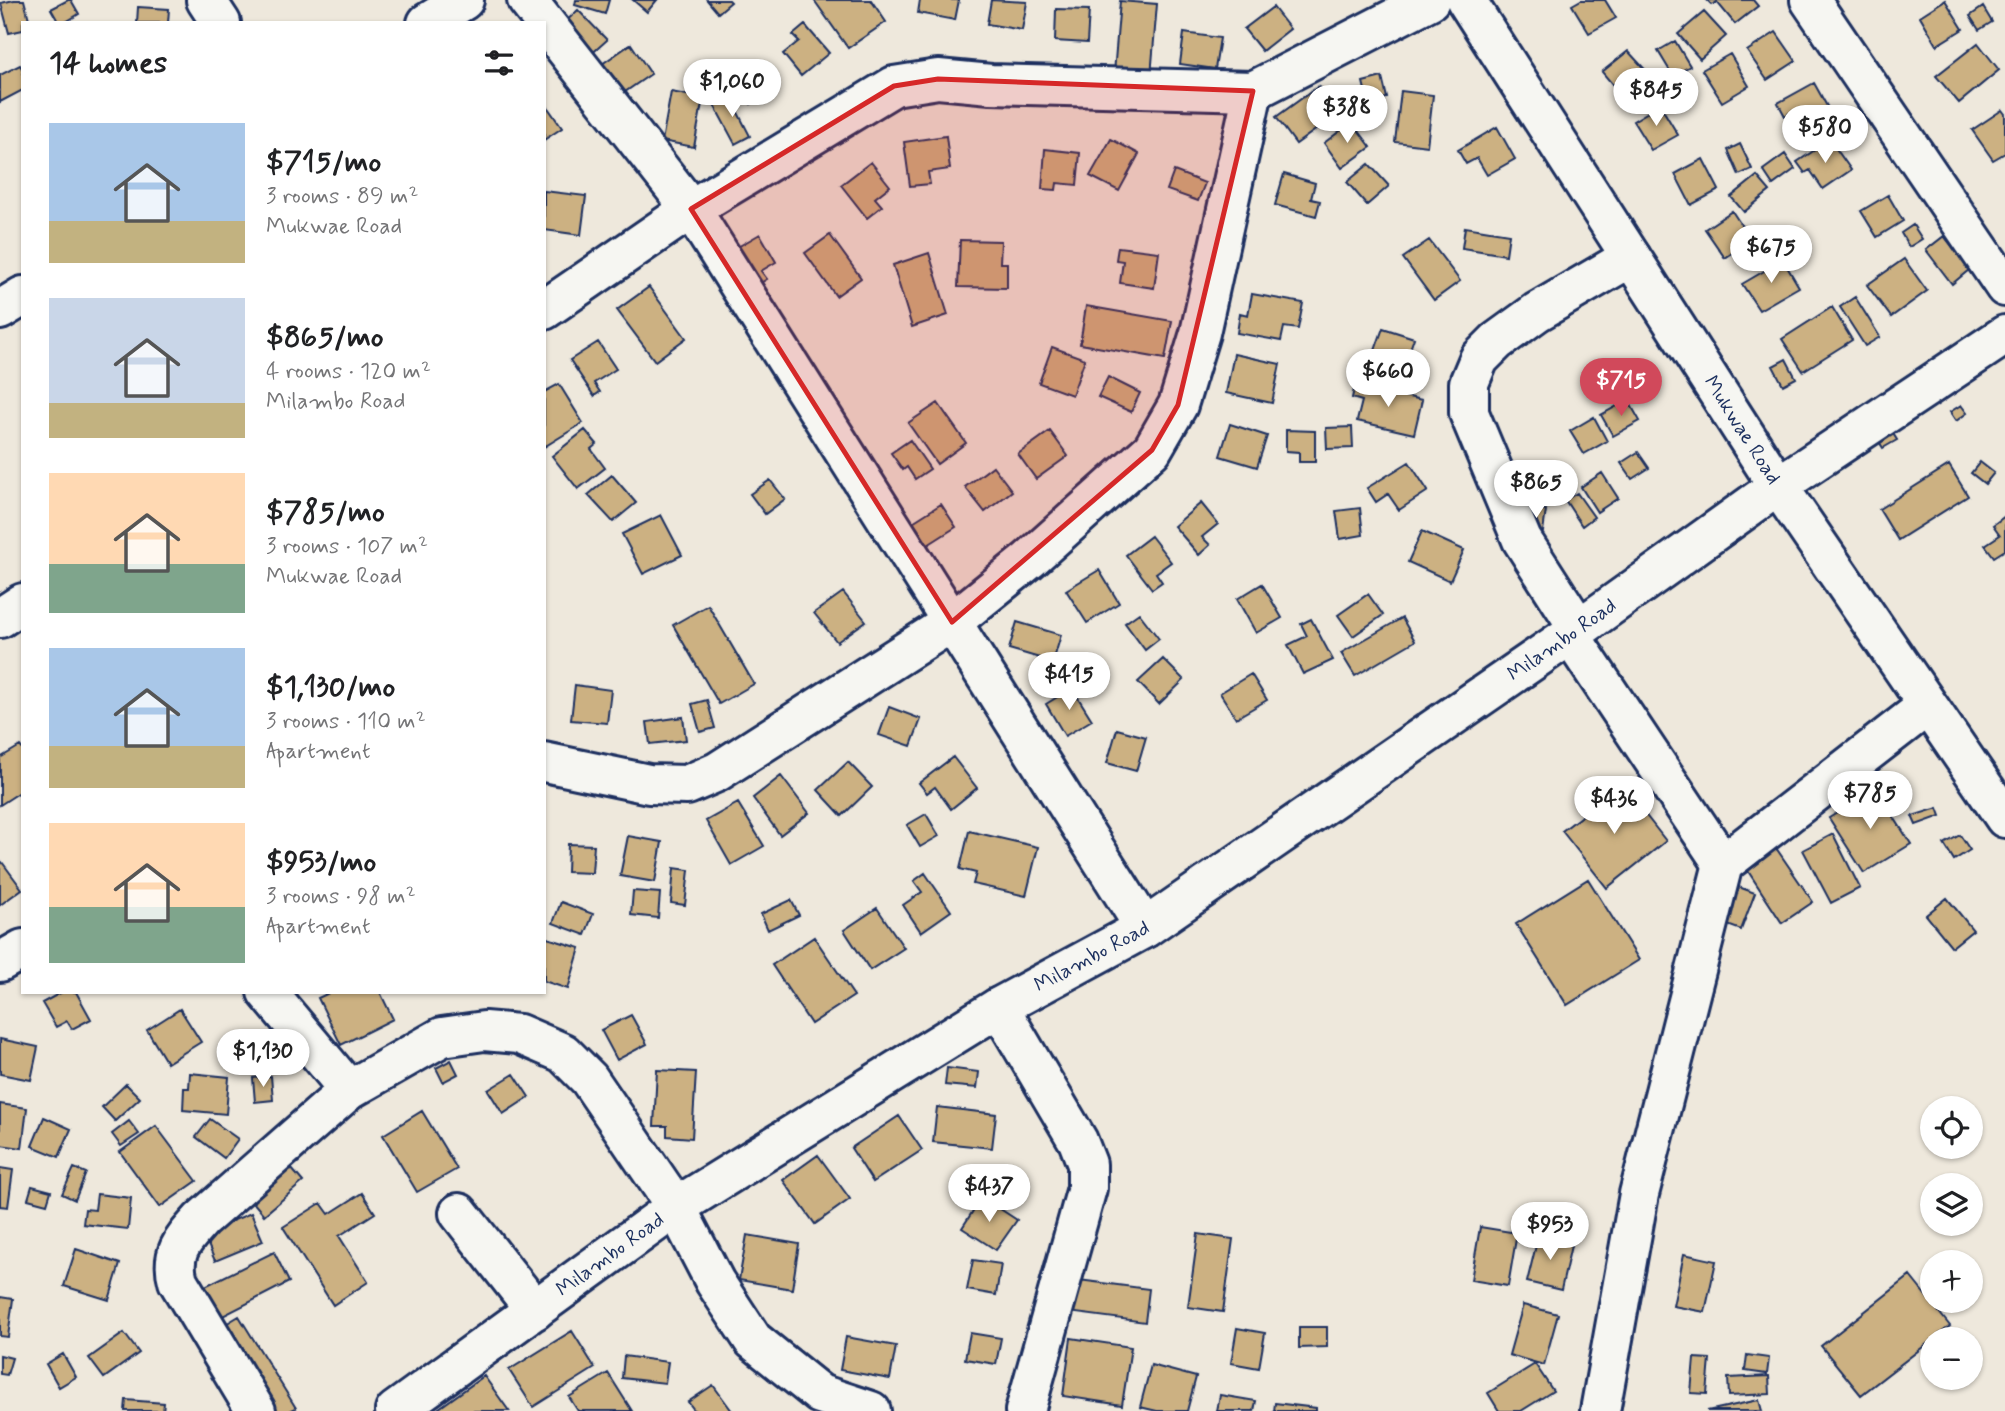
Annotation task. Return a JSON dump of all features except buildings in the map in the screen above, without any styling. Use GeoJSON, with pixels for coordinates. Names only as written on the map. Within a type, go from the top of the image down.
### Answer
{"type":"FeatureCollection","features":[{"type":"Feature","properties":{"kind":"street"},"geometry":{"type":"LineString","coordinates":[[206,0],[220,21]]}},
{"type":"Feature","properties":{"kind":"street"},"geometry":{"type":"LineString","coordinates":[[430,21],[464,0]]}},
{"type":"Feature","properties":{"kind":"street"},"geometry":{"type":"LineString","coordinates":[[527,0],[543,21]]}},
{"type":"Feature","properties":{"kind":"street"},"geometry":{"type":"LineString","coordinates":[[546,309],[691,209],[894,86],[938,79],[991,84],[1254,91],[1430,0]]}},
{"type":"Feature","properties":{"kind":"street","name":"Mukwae Road"},"geometry":{"type":"LineString","coordinates":[[1466,0],[1778,486],[2005,818]]}},
{"type":"Feature","properties":{"kind":"street"},"geometry":{"type":"LineString","coordinates":[[1810,0],[2005,287]]}},
{"type":"Feature","properties":{"kind":"street"},"geometry":{"type":"LineString","coordinates":[[546,24],[691,209],[1145,928]]}},
{"type":"Feature","properties":{"kind":"street"},"geometry":{"type":"LineString","coordinates":[[546,762],[649,784],[687,785],[717,772],[953,622],[1152,450],[1178,405],[1200,333],[1254,91]]}},
{"type":"Feature","properties":{"kind":"street"},"geometry":{"type":"LineString","coordinates":[[1630,257],[1536,312],[1497,341],[1479,359],[1469,383],[1469,413],[1522,540],[1575,632],[1723,864]]}},
{"type":"Feature","properties":{"kind":"street"},"geometry":{"type":"LineString","coordinates":[[0,310],[21,297]]}},
{"type":"Feature","properties":{"kind":"street","name":"Milambo Road"},"geometry":{"type":"LineString","coordinates":[[395,1411],[677,1207],[999,1007],[1145,928],[1575,632],[1778,486],[2005,335]]}},
{"type":"Feature","properties":{"kind":"street"},"geometry":{"type":"LineString","coordinates":[[1600,1411],[1639,1194],[1723,864],[1927,706]]}},
{"type":"Feature","properties":{"kind":"street"},"geometry":{"type":"LineString","coordinates":[[0,962],[21,950]]}},
{"type":"Feature","properties":{"kind":"street"},"geometry":{"type":"LineString","coordinates":[[269,994],[349,1090]]}},
{"type":"Feature","properties":{"kind":"street"},"geometry":{"type":"LineString","coordinates":[[999,1007],[1078,1141],[1087,1164],[1087,1188],[1026,1411]]}},
{"type":"Feature","properties":{"kind":"street"},"geometry":{"type":"LineString","coordinates":[[256,1411],[178,1281],[174,1268],[180,1244],[201,1220],[349,1090],[442,1037],[484,1031],[519,1034],[563,1053],[589,1079],[677,1207],[715,1282],[752,1340],[820,1394],[870,1411]]}},
{"type":"Feature","properties":{"kind":"street"},"geometry":{"type":"LineString","coordinates":[[459,1213],[535,1310]]}},
{"type":"Feature","properties":{"kind":"highlighted area"},"geometry":{"type":"Polygon","coordinates":[[[938,79],[1253,91],[1178,405],[1152,450],[952,622],[691,209],[894,86],[938,79]]]}}]}
